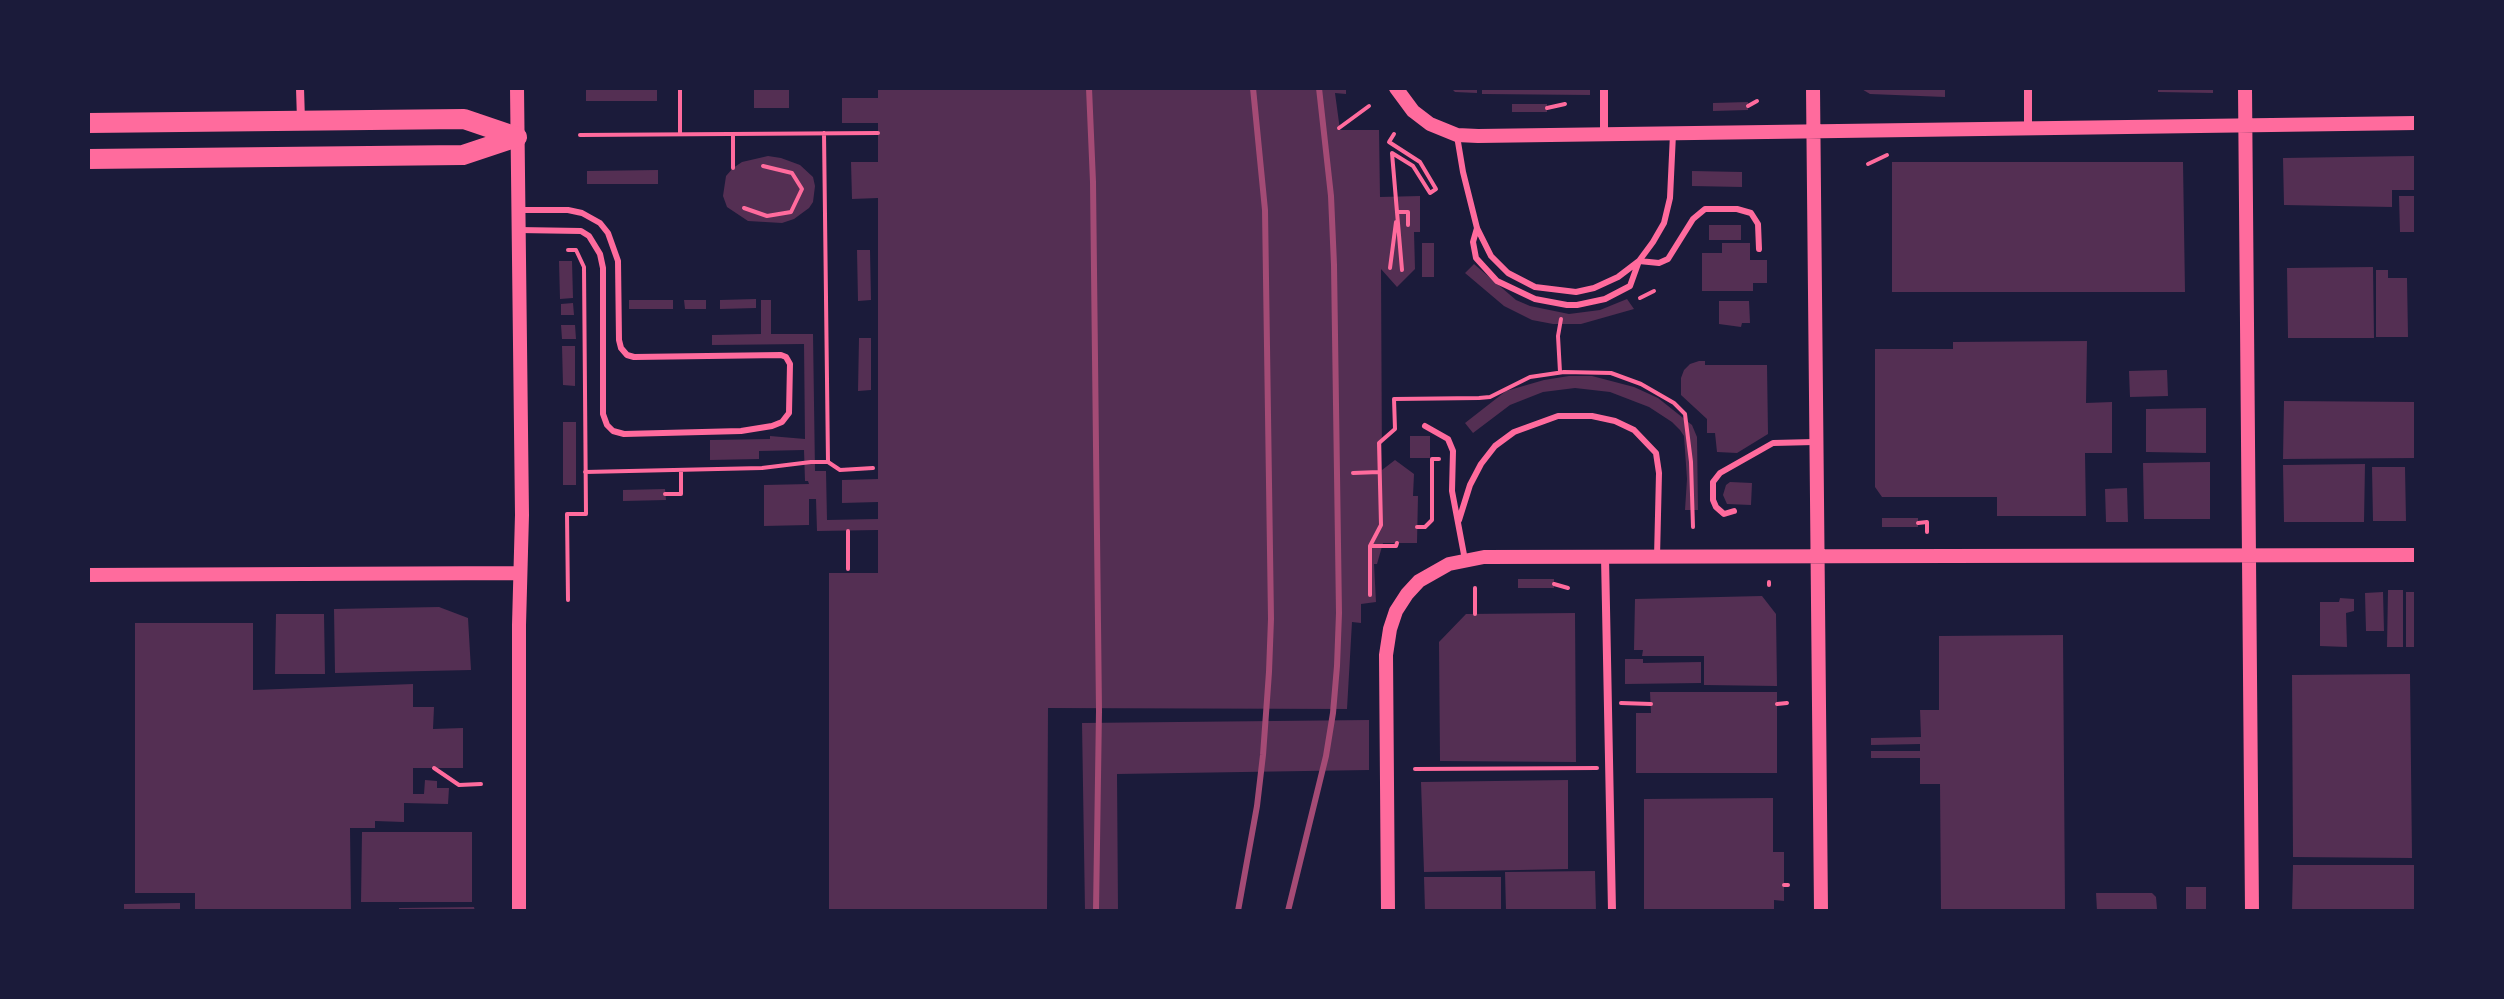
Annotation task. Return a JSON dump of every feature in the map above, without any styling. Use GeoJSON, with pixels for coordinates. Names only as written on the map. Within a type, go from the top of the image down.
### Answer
{"type":"FeatureCollection","features":[{"type":"Feature","properties":{"kind":"main road"},"geometry":{"type":"LineString","coordinates":[[88,123],[464,119],[517,137]]}},
{"type":"Feature","properties":{"kind":"main road"},"geometry":{"type":"LineString","coordinates":[[88,159],[463,155],[517,137]]}},
{"type":"Feature","properties":{"kind":"street"},"geometry":{"type":"LineString","coordinates":[[300,88],[301,121]]}},
{"type":"Feature","properties":{"kind":"street"},"geometry":{"type":"LineString","coordinates":[[517,88],[522,515],[519,911]]}},
{"type":"Feature","properties":{"kind":"street"},"geometry":{"type":"LineString","coordinates":[[1396,88],[1413,111],[1430,124],[1457,135],[2416,123]]}},
{"type":"Feature","properties":{"kind":"street"},"geometry":{"type":"LineString","coordinates":[[1604,88],[1604,134]]}},
{"type":"Feature","properties":{"kind":"street"},"geometry":{"type":"LineString","coordinates":[[1813,88],[1821,911]]}},
{"type":"Feature","properties":{"kind":"street"},"geometry":{"type":"LineString","coordinates":[[2028,88],[2028,127]]}},
{"type":"Feature","properties":{"kind":"street"},"geometry":{"type":"LineString","coordinates":[[2245,88],[2252,911]]}},
{"type":"Feature","properties":{"kind":"street"},"geometry":{"type":"LineString","coordinates":[[1388,911],[1386,655],[1390,629],[1396,611],[1419,581],[1434,571],[1465,560],[1484,557],[2416,555]]}},
{"type":"Feature","properties":{"kind":"street"},"geometry":{"type":"LineString","coordinates":[[1605,557],[1612,911]]}},
{"type":"Feature","properties":{"kind":"street"},"geometry":{"type":"LineString","coordinates":[[88,575],[520,573]]}},
{"type":"Feature","properties":{"kind":"lane"},"geometry":{"type":"LineString","coordinates":[[1457,135],[1477,228],[1486,249],[1498,264],[1523,282],[1535,287],[1576,292],[1618,277],[1639,261],[1653,242],[1664,223],[1670,198],[1673,134]]}},
{"type":"Feature","properties":{"kind":"lane"},"geometry":{"type":"LineString","coordinates":[[1639,261],[1659,263],[1668,259],[1698,212],[1711,208],[1751,213],[1758,224],[1759,249]]}},
{"type":"Feature","properties":{"kind":"lane"},"geometry":{"type":"LineString","coordinates":[[518,210],[582,213],[600,223],[608,233],[618,261],[619,340],[627,355],[781,355],[790,364],[789,413],[782,422],[772,426],[741,431],[624,434],[613,431],[603,414],[603,268],[600,254],[589,236],[581,231],[518,230]]}},
{"type":"Feature","properties":{"kind":"lane"},"geometry":{"type":"LineString","coordinates":[[1477,228],[1473,242],[1476,258],[1483,268],[1508,288],[1535,299],[1577,305],[1605,299],[1630,286],[1639,261]]}},
{"type":"Feature","properties":{"kind":"lane"},"geometry":{"type":"LineString","coordinates":[[1459,520],[1470,485],[1495,446],[1514,432],[1558,416],[1592,416],[1615,421],[1634,430],[1656,453],[1659,473],[1657,557]]}},
{"type":"Feature","properties":{"kind":"lane"},"geometry":{"type":"LineString","coordinates":[[1425,426],[1448,439],[1453,451],[1452,491],[1465,560]]}},
{"type":"Feature","properties":{"kind":"lane"},"geometry":{"type":"LineString","coordinates":[[1734,511],[1724,514],[1713,500],[1713,482],[1720,473],[1773,443],[1816,442]]}},
{"type":"Feature","properties":{"kind":"path"},"geometry":{"type":"LineString","coordinates":[[680,88],[680,134]]}},
{"type":"Feature","properties":{"kind":"path"},"geometry":{"type":"LineString","coordinates":[[1748,106],[1757,101]]}},
{"type":"Feature","properties":{"kind":"path"},"geometry":{"type":"LineString","coordinates":[[1547,108],[1565,104]]}},
{"type":"Feature","properties":{"kind":"path"},"geometry":{"type":"LineString","coordinates":[[1339,128],[1369,106]]}},
{"type":"Feature","properties":{"kind":"path"},"geometry":{"type":"LineString","coordinates":[[824,133],[828,462]]}},
{"type":"Feature","properties":{"kind":"path"},"geometry":{"type":"LineString","coordinates":[[580,135],[878,133]]}},
{"type":"Feature","properties":{"kind":"path"},"geometry":{"type":"LineString","coordinates":[[733,134],[733,168]]}},
{"type":"Feature","properties":{"kind":"path"},"geometry":{"type":"LineString","coordinates":[[1394,134],[1389,142],[1420,162],[1436,189],[1430,193],[1413,166],[1392,153],[1402,270]]}},
{"type":"Feature","properties":{"kind":"path"},"geometry":{"type":"LineString","coordinates":[[1868,164],[1887,155]]}},
{"type":"Feature","properties":{"kind":"path"},"geometry":{"type":"LineString","coordinates":[[744,208],[767,216],[791,212],[802,189],[792,173],[763,166]]}},
{"type":"Feature","properties":{"kind":"path"},"geometry":{"type":"LineString","coordinates":[[1397,212],[1408,212],[1408,225]]}},
{"type":"Feature","properties":{"kind":"path"},"geometry":{"type":"LineString","coordinates":[[1390,268],[1397,212]]}},
{"type":"Feature","properties":{"kind":"path"},"geometry":{"type":"LineString","coordinates":[[568,250],[576,250],[584,267],[586,514],[567,514],[568,600]]}},
{"type":"Feature","properties":{"kind":"path"},"geometry":{"type":"LineString","coordinates":[[1560,373],[1558,336],[1561,319]]}},
{"type":"Feature","properties":{"kind":"path"},"geometry":{"type":"LineString","coordinates":[[1370,595],[1370,546],[1381,525],[1379,443],[1395,429],[1394,399],[1490,397]]}},
{"type":"Feature","properties":{"kind":"path"},"geometry":{"type":"LineString","coordinates":[[1417,527],[1425,527],[1432,520],[1432,459],[1440,459]]}},
{"type":"Feature","properties":{"kind":"path"},"geometry":{"type":"LineString","coordinates":[[585,472],[762,468],[796,462],[828,462],[840,470],[873,468]]}},
{"type":"Feature","properties":{"kind":"path"},"geometry":{"type":"LineString","coordinates":[[665,494],[681,494],[681,470]]}},
{"type":"Feature","properties":{"kind":"path"},"geometry":{"type":"LineString","coordinates":[[1353,473],[1380,472]]}},
{"type":"Feature","properties":{"kind":"path"},"geometry":{"type":"LineString","coordinates":[[1918,523],[1927,522],[1927,532]]}},
{"type":"Feature","properties":{"kind":"path"},"geometry":{"type":"LineString","coordinates":[[848,531],[848,569]]}},
{"type":"Feature","properties":{"kind":"path"},"geometry":{"type":"LineString","coordinates":[[1370,546],[1396,546],[1397,543]]}},
{"type":"Feature","properties":{"kind":"path"},"geometry":{"type":"LineString","coordinates":[[1554,584],[1568,588]]}},
{"type":"Feature","properties":{"kind":"path"},"geometry":{"type":"LineString","coordinates":[[1475,588],[1475,614]]}},
{"type":"Feature","properties":{"kind":"path"},"geometry":{"type":"LineString","coordinates":[[1608,703],[1651,704]]}},
{"type":"Feature","properties":{"kind":"path"},"geometry":{"type":"LineString","coordinates":[[1777,704],[1787,703]]}},
{"type":"Feature","properties":{"kind":"path"},"geometry":{"type":"LineString","coordinates":[[1492,762],[1492,769]]}},
{"type":"Feature","properties":{"kind":"path"},"geometry":{"type":"LineString","coordinates":[[434,768],[459,785],[481,784]]}},
{"type":"Feature","properties":{"kind":"path"},"geometry":{"type":"LineString","coordinates":[[1415,769],[1609,768]]}},
{"type":"Feature","properties":{"kind":"building"},"geometry":{"type":"Polygon","coordinates":[[[586,88],[657,88],[657,101],[586,101],[586,88]]]}},
{"type":"Feature","properties":{"kind":"building"},"geometry":{"type":"Polygon","coordinates":[[[878,88],[1346,88],[1346,94],[1335,93],[1340,130],[1379,130],[1380,197],[1420,196],[1420,232],[1414,232],[1415,269],[1397,287],[1381,269],[1382,470],[1395,460],[1414,474],[1413,496],[1418,496],[1417,543],[1383,543],[1377,564],[1374,564],[1376,602],[1361,604],[1361,623],[1352,622],[1347,709],[1048,708],[1047,911],[829,911],[829,573],[878,573],[878,530],[817,531],[816,499],[809,499],[809,525],[764,526],[764,485],[809,484],[805,481],[804,450],[759,451],[759,459],[710,460],[710,440],[770,439],[770,436],[805,439],[804,344],[712,345],[712,335],[761,334],[761,300],[771,300],[771,334],[813,334],[815,471],[826,471],[827,520],[878,519],[878,502],[842,503],[842,480],[878,479],[878,198],[852,199],[851,162],[878,162],[878,123],[842,123],[842,98],[878,98],[878,88]]]}},
{"type":"Feature","properties":{"kind":"building"},"geometry":{"type":"Polygon","coordinates":[[[1451,88],[1477,88],[1477,93],[1455,92],[1451,88]]]}},
{"type":"Feature","properties":{"kind":"building"},"geometry":{"type":"Polygon","coordinates":[[[1482,88],[1590,88],[1590,95],[1482,94],[1482,88]]]}},
{"type":"Feature","properties":{"kind":"building"},"geometry":{"type":"Polygon","coordinates":[[[1860,88],[1945,88],[1945,97],[1870,94],[1860,88]]]}},
{"type":"Feature","properties":{"kind":"building"},"geometry":{"type":"Polygon","coordinates":[[[2158,88],[2213,88],[2213,93],[2158,92],[2158,88]]]}},
{"type":"Feature","properties":{"kind":"building"},"geometry":{"type":"Polygon","coordinates":[[[754,90],[789,90],[789,108],[754,108],[754,90]]]}},
{"type":"Feature","properties":{"kind":"building"},"geometry":{"type":"Polygon","coordinates":[[[1748,102],[1748,110],[1713,111],[1713,103],[1748,102]]]}},
{"type":"Feature","properties":{"kind":"building"},"geometry":{"type":"Polygon","coordinates":[[[1512,104],[1547,104],[1547,112],[1512,112],[1512,104]]]}},
{"type":"Feature","properties":{"kind":"building"},"geometry":{"type":"Polygon","coordinates":[[[768,156],[800,165],[813,177],[815,186],[809,208],[782,223],[748,221],[727,207],[723,196],[726,176],[733,168],[742,162],[768,156]]]}},
{"type":"Feature","properties":{"kind":"building"},"geometry":{"type":"Polygon","coordinates":[[[2414,156],[2414,190],[2392,190],[2392,207],[2284,205],[2283,158],[2414,156]]]}},
{"type":"Feature","properties":{"kind":"building"},"geometry":{"type":"Polygon","coordinates":[[[1892,162],[2183,162],[2185,292],[1892,292],[1892,162]]]}},
{"type":"Feature","properties":{"kind":"building"},"geometry":{"type":"Polygon","coordinates":[[[658,170],[658,184],[587,184],[587,171],[658,170]]]}},
{"type":"Feature","properties":{"kind":"building"},"geometry":{"type":"Polygon","coordinates":[[[1692,171],[1742,172],[1742,187],[1692,186],[1692,171]]]}},
{"type":"Feature","properties":{"kind":"building"},"geometry":{"type":"Polygon","coordinates":[[[2399,196],[2416,196],[2416,232],[2400,232],[2399,196]]]}},
{"type":"Feature","properties":{"kind":"building"},"geometry":{"type":"Polygon","coordinates":[[[1709,225],[1741,225],[1741,240],[1709,240],[1709,225]]]}},
{"type":"Feature","properties":{"kind":"building"},"geometry":{"type":"Polygon","coordinates":[[[1422,243],[1434,243],[1434,277],[1422,277],[1422,243]]]}},
{"type":"Feature","properties":{"kind":"building"},"geometry":{"type":"Polygon","coordinates":[[[1722,243],[1750,243],[1750,260],[1767,260],[1767,283],[1753,283],[1753,291],[1702,291],[1702,253],[1722,253],[1722,243]]]}},
{"type":"Feature","properties":{"kind":"building"},"geometry":{"type":"Polygon","coordinates":[[[857,250],[870,250],[871,300],[858,301],[857,250]]]}},
{"type":"Feature","properties":{"kind":"building"},"geometry":{"type":"Polygon","coordinates":[[[559,261],[572,261],[573,298],[560,299],[559,261]]]}},
{"type":"Feature","properties":{"kind":"building"},"geometry":{"type":"Polygon","coordinates":[[[1474,264],[1516,300],[1530,306],[1569,314],[1600,310],[1627,299],[1634,309],[1581,324],[1532,320],[1504,306],[1465,273],[1474,264]]]}},
{"type":"Feature","properties":{"kind":"building"},"geometry":{"type":"Polygon","coordinates":[[[2373,267],[2374,338],[2288,338],[2287,268],[2373,267]]]}},
{"type":"Feature","properties":{"kind":"building"},"geometry":{"type":"Polygon","coordinates":[[[2376,270],[2388,270],[2388,278],[2407,278],[2408,337],[2376,337],[2376,270]]]}},
{"type":"Feature","properties":{"kind":"building"},"geometry":{"type":"Polygon","coordinates":[[[756,299],[756,308],[720,309],[720,300],[756,299]]]}},
{"type":"Feature","properties":{"kind":"building"},"geometry":{"type":"Polygon","coordinates":[[[629,300],[673,300],[673,309],[629,309],[629,300]]]}},
{"type":"Feature","properties":{"kind":"building"},"geometry":{"type":"Polygon","coordinates":[[[684,300],[706,300],[706,309],[685,309],[684,300]]]}},
{"type":"Feature","properties":{"kind":"building"},"geometry":{"type":"Polygon","coordinates":[[[1719,301],[1749,301],[1750,323],[1742,323],[1741,327],[1719,324],[1719,301]]]}},
{"type":"Feature","properties":{"kind":"building"},"geometry":{"type":"Polygon","coordinates":[[[573,303],[574,315],[561,315],[561,304],[573,303]]]}},
{"type":"Feature","properties":{"kind":"building"},"geometry":{"type":"Polygon","coordinates":[[[561,325],[575,325],[576,339],[562,339],[561,325]]]}},
{"type":"Feature","properties":{"kind":"building"},"geometry":{"type":"Polygon","coordinates":[[[859,338],[871,338],[871,390],[858,391],[859,338]]]}},
{"type":"Feature","properties":{"kind":"building"},"geometry":{"type":"Polygon","coordinates":[[[2087,341],[2086,403],[2112,402],[2112,453],[2085,453],[2086,516],[1997,516],[1997,497],[1882,497],[1875,487],[1875,349],[1953,349],[1953,342],[2087,341]]]}},
{"type":"Feature","properties":{"kind":"building"},"geometry":{"type":"Polygon","coordinates":[[[562,346],[575,346],[575,386],[563,385],[562,346]]]}},
{"type":"Feature","properties":{"kind":"building"},"geometry":{"type":"Polygon","coordinates":[[[1705,361],[1705,365],[1767,365],[1768,434],[1737,453],[1717,452],[1715,433],[1707,433],[1707,419],[1681,395],[1684,370],[1705,361]]]}},
{"type":"Feature","properties":{"kind":"building"},"geometry":{"type":"Polygon","coordinates":[[[2167,370],[2168,396],[2130,397],[2129,371],[2167,370]]]}},
{"type":"Feature","properties":{"kind":"building"},"geometry":{"type":"Polygon","coordinates":[[[1569,376],[1592,376],[1634,387],[1658,398],[1692,425],[1697,437],[1698,510],[1685,510],[1687,479],[1684,436],[1680,430],[1649,407],[1610,392],[1575,388],[1543,392],[1510,405],[1473,433],[1465,423],[1506,391],[1569,376]]]}},
{"type":"Feature","properties":{"kind":"building"},"geometry":{"type":"Polygon","coordinates":[[[2284,401],[2416,402],[2416,458],[2283,459],[2284,401]]]}},
{"type":"Feature","properties":{"kind":"building"},"geometry":{"type":"Polygon","coordinates":[[[2206,408],[2206,453],[2146,452],[2146,409],[2206,408]]]}},
{"type":"Feature","properties":{"kind":"building"},"geometry":{"type":"Polygon","coordinates":[[[563,422],[576,422],[576,485],[563,485],[563,422]]]}},
{"type":"Feature","properties":{"kind":"building"},"geometry":{"type":"Polygon","coordinates":[[[1410,436],[1430,436],[1430,458],[1410,458],[1410,436]]]}},
{"type":"Feature","properties":{"kind":"building"},"geometry":{"type":"Polygon","coordinates":[[[2210,462],[2210,519],[2144,519],[2143,463],[2210,462]]]}},
{"type":"Feature","properties":{"kind":"building"},"geometry":{"type":"Polygon","coordinates":[[[2365,464],[2364,522],[2284,522],[2283,465],[2365,464]]]}},
{"type":"Feature","properties":{"kind":"building"},"geometry":{"type":"Polygon","coordinates":[[[2372,467],[2405,467],[2406,521],[2373,521],[2372,467]]]}},
{"type":"Feature","properties":{"kind":"building"},"geometry":{"type":"Polygon","coordinates":[[[1730,482],[1752,483],[1751,505],[1727,504],[1723,495],[1730,482]]]}},
{"type":"Feature","properties":{"kind":"building"},"geometry":{"type":"Polygon","coordinates":[[[2127,488],[2128,522],[2106,522],[2105,489],[2127,488]]]}},
{"type":"Feature","properties":{"kind":"building"},"geometry":{"type":"Polygon","coordinates":[[[665,489],[666,500],[623,501],[623,490],[665,489]]]}},
{"type":"Feature","properties":{"kind":"building"},"geometry":{"type":"Polygon","coordinates":[[[1882,518],[1918,518],[1918,527],[1882,527],[1882,518]]]}},
{"type":"Feature","properties":{"kind":"building"},"geometry":{"type":"Polygon","coordinates":[[[1518,579],[1554,579],[1554,588],[1518,588],[1518,579]]]}},
{"type":"Feature","properties":{"kind":"building"},"geometry":{"type":"Polygon","coordinates":[[[2388,590],[2403,590],[2403,647],[2387,647],[2388,590]]]}},
{"type":"Feature","properties":{"kind":"building"},"geometry":{"type":"Polygon","coordinates":[[[2383,592],[2384,631],[2366,631],[2365,593],[2383,592]]]}},
{"type":"Feature","properties":{"kind":"building"},"geometry":{"type":"Polygon","coordinates":[[[2406,592],[2416,592],[2416,647],[2406,647],[2406,592]]]}},
{"type":"Feature","properties":{"kind":"building"},"geometry":{"type":"Polygon","coordinates":[[[1762,596],[1776,614],[1777,686],[1704,685],[1704,656],[1642,656],[1643,650],[1634,650],[1635,599],[1762,596]]]}},
{"type":"Feature","properties":{"kind":"building"},"geometry":{"type":"Polygon","coordinates":[[[2340,598],[2354,599],[2354,611],[2346,613],[2347,647],[2320,646],[2320,602],[2339,602],[2340,598]]]}},
{"type":"Feature","properties":{"kind":"building"},"geometry":{"type":"Polygon","coordinates":[[[439,607],[468,618],[471,670],[335,673],[334,609],[439,607]]]}},
{"type":"Feature","properties":{"kind":"building"},"geometry":{"type":"Polygon","coordinates":[[[1575,613],[1576,762],[1440,761],[1439,642],[1466,614],[1575,613]]]}},
{"type":"Feature","properties":{"kind":"building"},"geometry":{"type":"Polygon","coordinates":[[[276,614],[324,614],[325,674],[275,674],[276,614]]]}},
{"type":"Feature","properties":{"kind":"building"},"geometry":{"type":"Polygon","coordinates":[[[135,623],[253,623],[253,690],[413,684],[413,707],[434,707],[433,729],[463,728],[463,768],[413,768],[413,794],[424,794],[425,780],[437,781],[437,788],[449,788],[448,804],[404,803],[404,822],[375,821],[375,828],[350,828],[351,911],[195,911],[195,893],[135,893],[135,623]]]}},
{"type":"Feature","properties":{"kind":"building"},"geometry":{"type":"Polygon","coordinates":[[[2063,635],[2065,911],[1941,911],[1940,784],[1920,784],[1920,758],[1871,758],[1871,751],[1920,751],[1920,744],[1871,745],[1871,738],[1921,737],[1920,710],[1939,710],[1939,636],[2063,635]]]}},
{"type":"Feature","properties":{"kind":"building"},"geometry":{"type":"Polygon","coordinates":[[[1625,659],[1643,659],[1643,663],[1701,662],[1701,683],[1625,684],[1625,659]]]}},
{"type":"Feature","properties":{"kind":"building"},"geometry":{"type":"Polygon","coordinates":[[[2410,674],[2412,858],[2293,857],[2292,675],[2410,674]]]}},
{"type":"Feature","properties":{"kind":"building"},"geometry":{"type":"Polygon","coordinates":[[[1650,692],[1777,692],[1777,773],[1636,773],[1636,713],[1651,713],[1650,692]]]}},
{"type":"Feature","properties":{"kind":"building"},"geometry":{"type":"Polygon","coordinates":[[[1369,720],[1369,770],[1117,774],[1118,911],[1085,911],[1082,723],[1369,720]]]}},
{"type":"Feature","properties":{"kind":"building"},"geometry":{"type":"Polygon","coordinates":[[[1568,780],[1568,869],[1424,872],[1421,782],[1568,780]]]}},
{"type":"Feature","properties":{"kind":"building"},"geometry":{"type":"Polygon","coordinates":[[[1773,798],[1773,852],[1784,852],[1784,901],[1774,900],[1774,911],[1644,911],[1644,799],[1773,798]]]}},
{"type":"Feature","properties":{"kind":"building"},"geometry":{"type":"Polygon","coordinates":[[[362,832],[472,832],[472,902],[361,902],[362,832]]]}},
{"type":"Feature","properties":{"kind":"building"},"geometry":{"type":"Polygon","coordinates":[[[2293,865],[2416,865],[2416,911],[2292,911],[2293,865]]]}},
{"type":"Feature","properties":{"kind":"building"},"geometry":{"type":"Polygon","coordinates":[[[1595,871],[1596,911],[1506,911],[1505,872],[1595,871]]]}},
{"type":"Feature","properties":{"kind":"building"},"geometry":{"type":"Polygon","coordinates":[[[1424,877],[1501,877],[1501,911],[1425,911],[1424,877]]]}},
{"type":"Feature","properties":{"kind":"building"},"geometry":{"type":"Polygon","coordinates":[[[2186,887],[2206,887],[2206,911],[2186,911],[2186,887]]]}},
{"type":"Feature","properties":{"kind":"building"},"geometry":{"type":"Polygon","coordinates":[[[2096,893],[2152,893],[2156,897],[2157,909],[2097,911],[2096,893]]]}},
{"type":"Feature","properties":{"kind":"building"},"geometry":{"type":"Polygon","coordinates":[[[180,903],[180,911],[124,911],[124,904],[180,903]]]}},
{"type":"Feature","properties":{"kind":"building"},"geometry":{"type":"Polygon","coordinates":[[[474,907],[475,911],[399,911],[399,908],[474,907]]]}},
{"type":"Feature","properties":{"kind":"railway"},"geometry":{"type":"LineString","coordinates":[[1089,88],[1093,182],[1099,711],[1096,911]]}},
{"type":"Feature","properties":{"kind":"railway"},"geometry":{"type":"LineString","coordinates":[[1238,911],[1263,755],[1271,619],[1265,210],[1253,88]]}},
{"type":"Feature","properties":{"kind":"railway"},"geometry":{"type":"LineString","coordinates":[[1288,911],[1326,756],[1333,713],[1339,613],[1334,265],[1331,196],[1319,88]]}}]}
